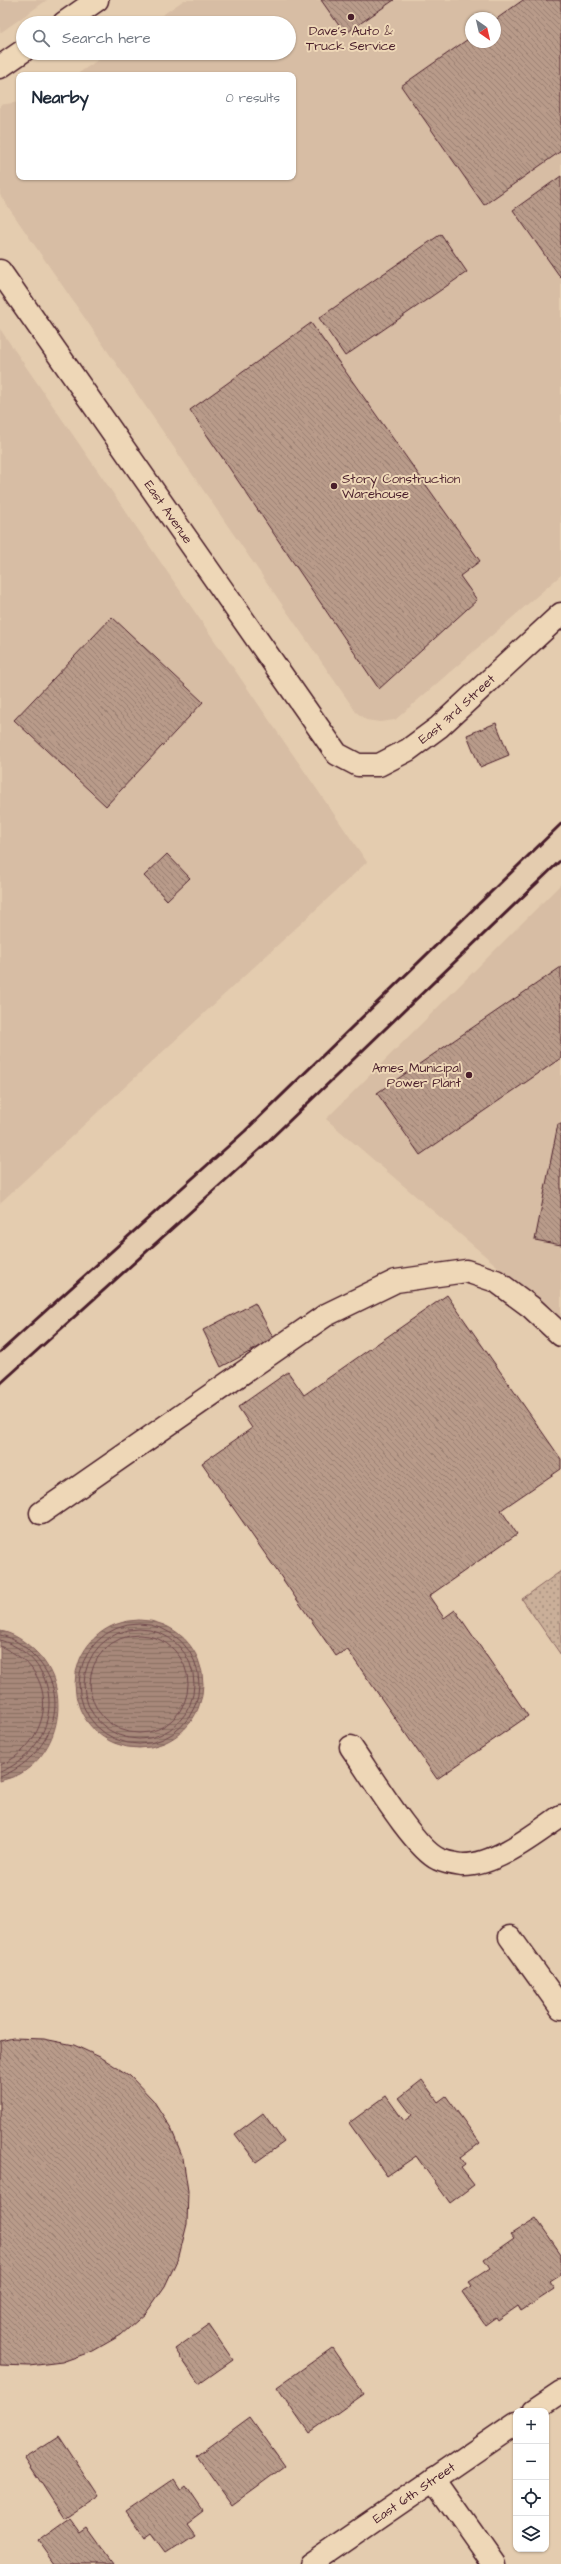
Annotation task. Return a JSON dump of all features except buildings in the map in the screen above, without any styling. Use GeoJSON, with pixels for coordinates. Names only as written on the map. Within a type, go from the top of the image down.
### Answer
{"type":"FeatureCollection","features":[{"type":"Feature","properties":{"kind":"street"},"geometry":{"type":"LineString","coordinates":[[74,16],[97,0]]}},
{"type":"Feature","properties":{"kind":"street"},"geometry":{"type":"LineString","coordinates":[[0,67],[16,56]]}},
{"type":"Feature","properties":{"kind":"street","name":"East Avenue"},"geometry":{"type":"LineString","coordinates":[[0,271],[336,754]]}},
{"type":"Feature","properties":{"kind":"street","name":"East 3rd Street"},"geometry":{"type":"LineString","coordinates":[[336,754],[358,766],[379,765],[408,750],[439,727],[561,614]]}},
{"type":"Feature","properties":{"kind":"street"},"geometry":{"type":"LineString","coordinates":[[41,1513],[326,1315],[396,1281],[466,1271],[496,1281],[531,1307],[561,1336]]}},
{"type":"Feature","properties":{"kind":"street"},"geometry":{"type":"LineString","coordinates":[[351,1747],[416,1841],[438,1859],[462,1865],[490,1859],[507,1851],[561,1816]]}},
{"type":"Feature","properties":{"kind":"street"},"geometry":{"type":"LineString","coordinates":[[510,1936],[561,2008]]}},
{"type":"Feature","properties":{"kind":"street"},"geometry":{"type":"LineString","coordinates":[[537,2408],[561,2392]]}},
{"type":"Feature","properties":{"kind":"street","name":"East 6th Street"},"geometry":{"type":"LineString","coordinates":[[311,2564],[513,2425]]}},
{"type":"Feature","properties":{"kind":"street"},"geometry":{"type":"LineString","coordinates":[[434,2480],[494,2564]]}},
{"type":"Feature","properties":{"kind":"shaded area"},"geometry":{"type":"Polygon","coordinates":[[[0,0],[47,0],[24,16],[16,16],[16,22],[0,33],[0,0]]]}},
{"type":"Feature","properties":{"kind":"shaded area"},"geometry":{"type":"Polygon","coordinates":[[[184,0],[561,0],[561,575],[395,720],[380,722],[366,720],[356,712],[0,195],[0,105],[16,102],[16,180],[296,180],[296,72],[80,72],[98,60],[296,60],[296,16],[161,16],[184,0]]]}},
{"type":"Feature","properties":{"kind":"shaded area"},"geometry":{"type":"Polygon","coordinates":[[[0,329],[367,862],[0,1203],[0,329]]]}},
{"type":"Feature","properties":{"kind":"shaded area","name":"Ames Municipal Power Plant"},"geometry":{"type":"Polygon","coordinates":[[[561,884],[561,1321],[326,1119],[561,884]]]}},
{"type":"Feature","properties":{"kind":"shaded area"},"geometry":{"type":"Polygon","coordinates":[[[561,1571],[561,1655],[522,1599],[561,1571]]]}},
{"type":"Feature","properties":{"kind":"water"},"geometry":{"type":"Polygon","coordinates":[[[139,1620],[163,1625],[184,1639],[198,1660],[203,1684],[198,1708],[184,1729],[163,1743],[139,1748],[115,1743],[94,1729],[80,1708],[75,1684],[80,1660],[94,1639],[115,1625],[139,1620]]]}},
{"type":"Feature","properties":{"kind":"water"},"geometry":{"type":"Polygon","coordinates":[[[0,1631],[20,1639],[36,1652],[47,1666],[54,1682],[58,1699],[57,1716],[53,1733],[46,1749],[34,1763],[20,1774],[0,1781],[0,1631]]]}},
{"type":"Feature","properties":{"kind":"railway"},"geometry":{"type":"LineString","coordinates":[[0,1352],[245,1131],[561,824]]}},
{"type":"Feature","properties":{"kind":"railway"},"geometry":{"type":"LineString","coordinates":[[0,1384],[259,1150],[561,860]]}},
{"type":"Feature","properties":{"kind":"place","name":"Dave's Auto & Truck Service"},"geometry":{"type":"Point","coordinates":[351,17]}},
{"type":"Feature","properties":{"kind":"place","name":"Story Construction Warehouse"},"geometry":{"type":"Point","coordinates":[334,486]}},
{"type":"Feature","properties":{"kind":"place","name":"Ames Municipal Power Plant"},"geometry":{"type":"Point","coordinates":[469,1075]}}]}
